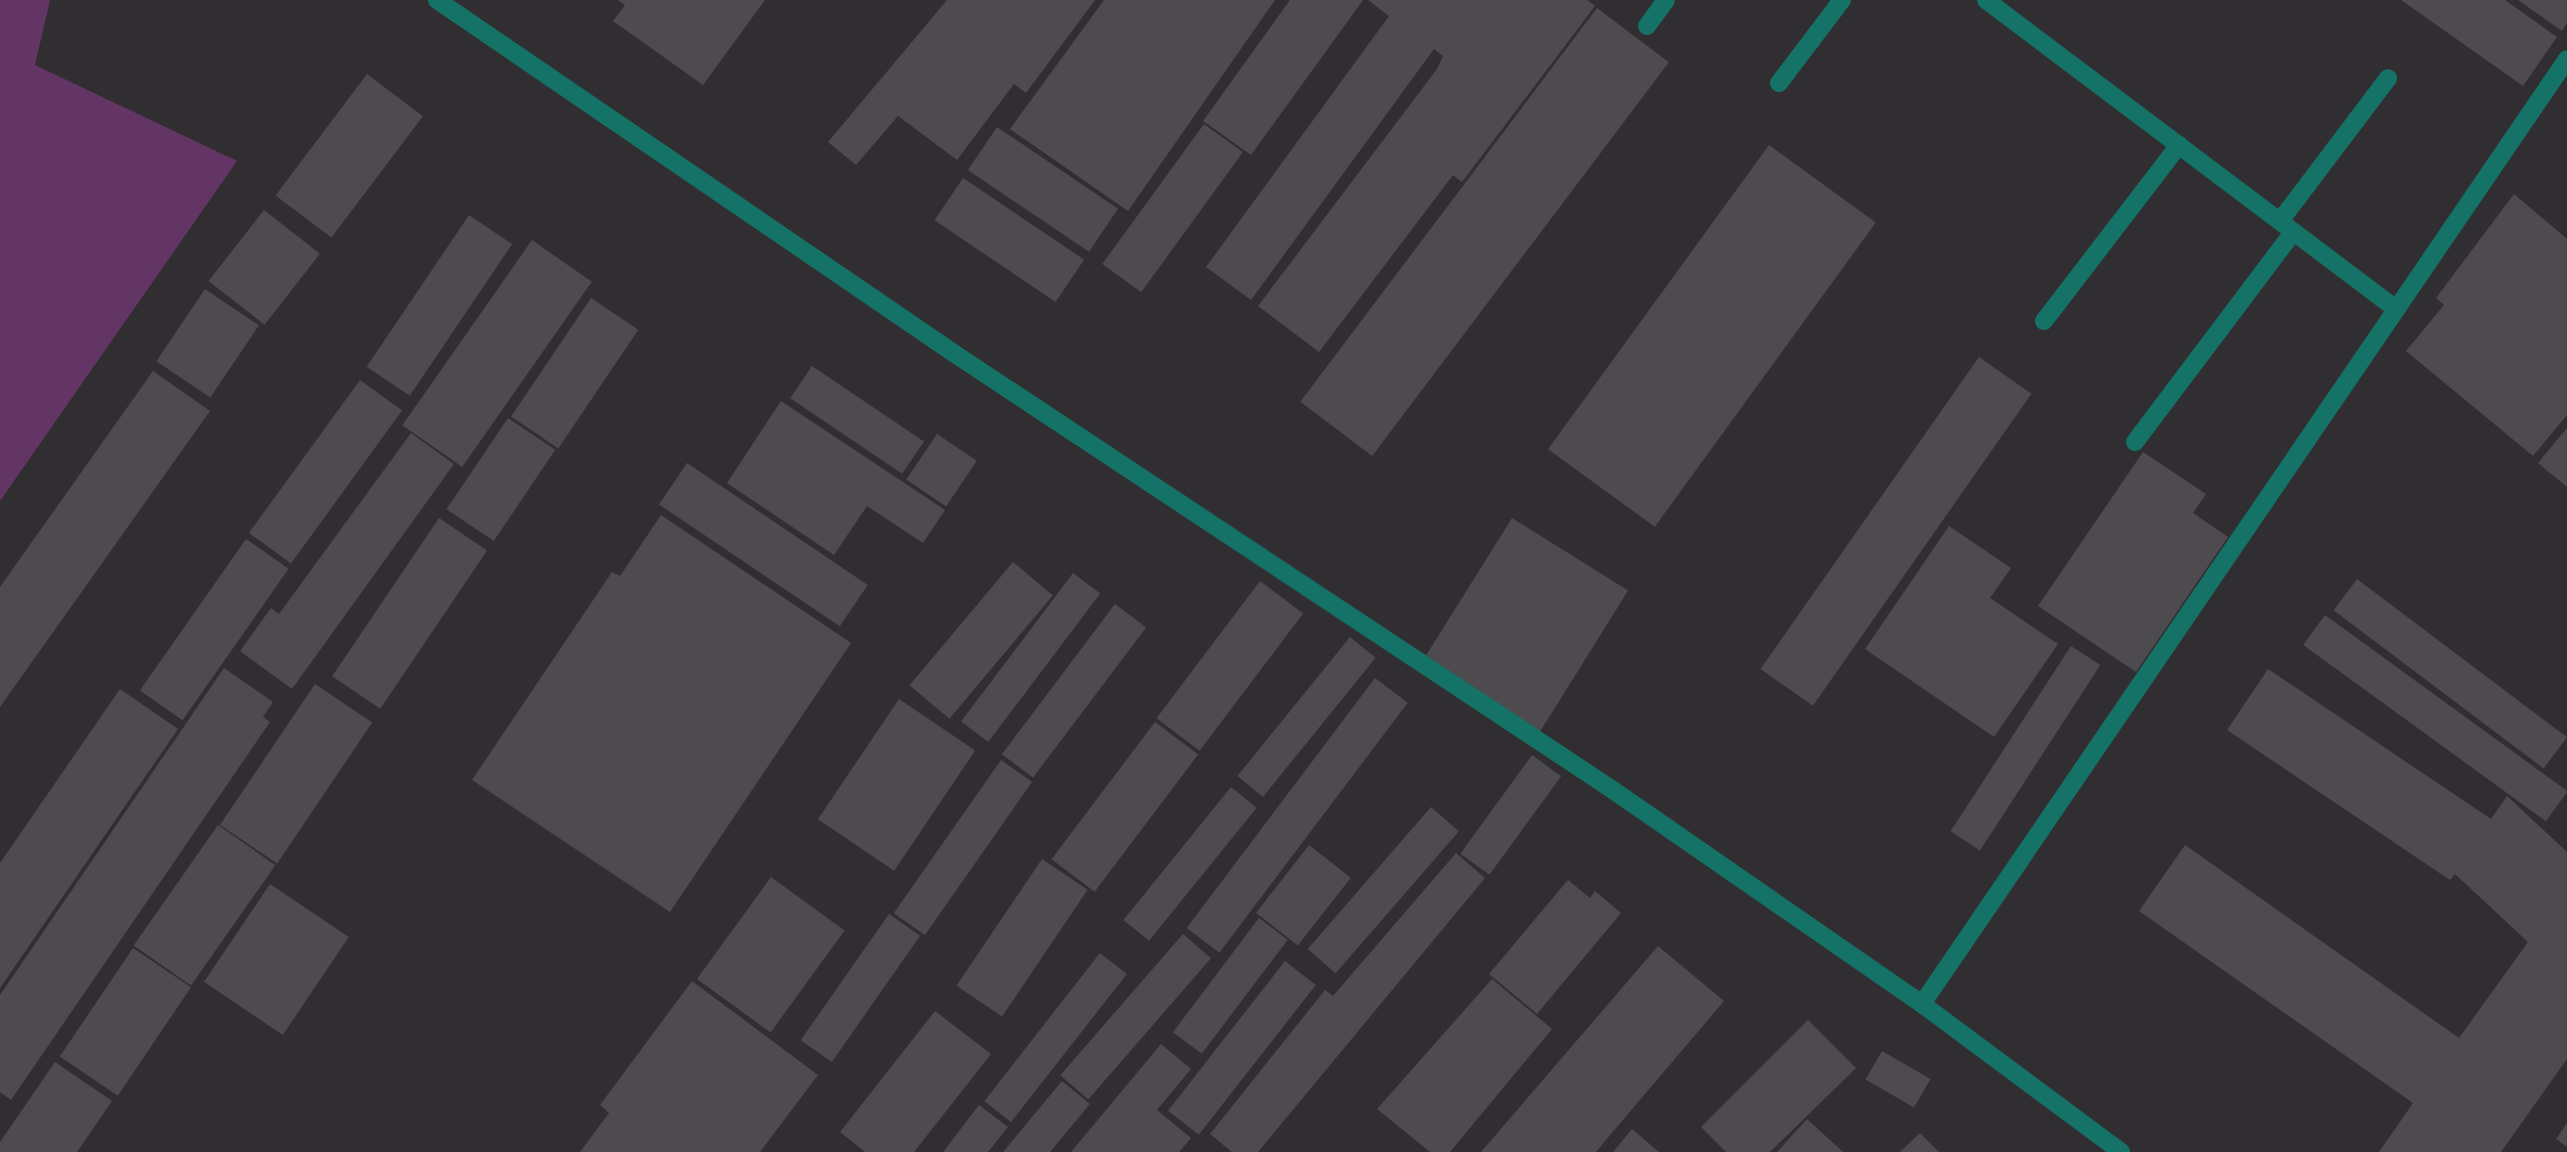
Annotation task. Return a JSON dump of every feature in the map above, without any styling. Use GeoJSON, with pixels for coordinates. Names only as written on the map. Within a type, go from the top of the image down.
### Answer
{"type":"FeatureCollection","features":[{"type":"Feature","properties":{"kind":"street"},"geometry":{"type":"LineString","coordinates":[[437,0],[954,354],[1610,788],[1922,1004],[2121,1152]]}},
{"type":"Feature","properties":{"kind":"street"},"geometry":{"type":"LineString","coordinates":[[1647,26],[1666,0]]}},
{"type":"Feature","properties":{"kind":"street"},"geometry":{"type":"LineString","coordinates":[[1779,83],[1842,0]]}},
{"type":"Feature","properties":{"kind":"street"},"geometry":{"type":"LineString","coordinates":[[1986,0],[2396,309]]}},
{"type":"Feature","properties":{"kind":"street"},"geometry":{"type":"LineString","coordinates":[[1922,1004],[2567,59]]}},
{"type":"Feature","properties":{"kind":"street"},"geometry":{"type":"LineString","coordinates":[[2135,442],[2388,78]]}},
{"type":"Feature","properties":{"kind":"street"},"geometry":{"type":"LineString","coordinates":[[2044,321],[2179,145]]}},
{"type":"Feature","properties":{"kind":"shaded area"},"geometry":{"type":"Polygon","coordinates":[[[0,0],[50,0],[35,65],[237,161],[0,501],[0,0]]]}},
{"type":"Feature","properties":{"kind":"building"},"geometry":{"type":"Polygon","coordinates":[[[618,0],[765,0],[703,85],[613,21],[625,5],[618,0]]]}},
{"type":"Feature","properties":{"kind":"building"},"geometry":{"type":"Polygon","coordinates":[[[947,0],[1095,0],[1026,93],[1014,84],[957,160],[898,116],[856,165],[828,142],[947,0]]]}},
{"type":"Feature","properties":{"kind":"building"},"geometry":{"type":"Polygon","coordinates":[[[1104,0],[1275,0],[1128,211],[1010,129],[1104,0]]]}},
{"type":"Feature","properties":{"kind":"building"},"geometry":{"type":"Polygon","coordinates":[[[1290,0],[1363,0],[1251,155],[1203,121],[1290,0]]]}},
{"type":"Feature","properties":{"kind":"building"},"geometry":{"type":"Polygon","coordinates":[[[1368,0],[1587,0],[1595,6],[1462,182],[1453,175],[1319,352],[1258,306],[1437,69],[1443,56],[1434,49],[1251,300],[1206,267],[1389,16],[1368,0]]]}},
{"type":"Feature","properties":{"kind":"building"},"geometry":{"type":"Polygon","coordinates":[[[2401,0],[2505,0],[2557,37],[2523,86],[2401,0]]]}},
{"type":"Feature","properties":{"kind":"building"},"geometry":{"type":"Polygon","coordinates":[[[2518,0],[2567,0],[2567,23],[2562,31],[2518,0]]]}},
{"type":"Feature","properties":{"kind":"building"},"geometry":{"type":"Polygon","coordinates":[[[1597,8],[1669,62],[1372,456],[1300,402],[1597,8]]]}},
{"type":"Feature","properties":{"kind":"building"},"geometry":{"type":"Polygon","coordinates":[[[367,74],[423,116],[331,238],[276,195],[367,74]]]}},
{"type":"Feature","properties":{"kind":"building"},"geometry":{"type":"Polygon","coordinates":[[[1204,124],[1243,152],[1141,292],[1102,264],[1204,124]]]}},
{"type":"Feature","properties":{"kind":"building"},"geometry":{"type":"Polygon","coordinates":[[[997,127],[1118,209],[1089,252],[968,170],[997,127]]]}},
{"type":"Feature","properties":{"kind":"building"},"geometry":{"type":"Polygon","coordinates":[[[1769,145],[1876,223],[1655,527],[1548,449],[1769,145]]]}},
{"type":"Feature","properties":{"kind":"building"},"geometry":{"type":"Polygon","coordinates":[[[963,178],[1084,260],[1056,302],[934,220],[963,178]]]}},
{"type":"Feature","properties":{"kind":"building"},"geometry":{"type":"Polygon","coordinates":[[[2514,194],[2567,239],[2567,415],[2533,456],[2406,351],[2444,305],[2436,298],[2514,194]]]}},
{"type":"Feature","properties":{"kind":"building"},"geometry":{"type":"Polygon","coordinates":[[[264,210],[320,254],[265,325],[209,281],[264,210]]]}},
{"type":"Feature","properties":{"kind":"building"},"geometry":{"type":"Polygon","coordinates":[[[469,215],[512,244],[410,396],[367,367],[469,215]]]}},
{"type":"Feature","properties":{"kind":"building"},"geometry":{"type":"Polygon","coordinates":[[[532,240],[592,282],[462,467],[402,425],[532,240]]]}},
{"type":"Feature","properties":{"kind":"building"},"geometry":{"type":"Polygon","coordinates":[[[205,289],[259,325],[210,397],[156,361],[205,289]]]}},
{"type":"Feature","properties":{"kind":"building"},"geometry":{"type":"Polygon","coordinates":[[[591,298],[638,330],[558,448],[511,417],[591,298]]]}},
{"type":"Feature","properties":{"kind":"building"},"geometry":{"type":"Polygon","coordinates":[[[1979,357],[2031,394],[1813,706],[1760,669],[1979,357]]]}},
{"type":"Feature","properties":{"kind":"building"},"geometry":{"type":"Polygon","coordinates":[[[812,366],[924,441],[902,474],[790,398],[812,366]]]}},
{"type":"Feature","properties":{"kind":"building"},"geometry":{"type":"Polygon","coordinates":[[[153,371],[210,411],[0,707],[0,587],[153,371]]]}},
{"type":"Feature","properties":{"kind":"building"},"geometry":{"type":"Polygon","coordinates":[[[360,380],[402,411],[291,563],[249,533],[360,380]]]}},
{"type":"Feature","properties":{"kind":"building"},"geometry":{"type":"Polygon","coordinates":[[[781,401],[945,510],[923,543],[867,506],[834,555],[727,483],[781,401]]]}},
{"type":"Feature","properties":{"kind":"building"},"geometry":{"type":"Polygon","coordinates":[[[508,418],[555,450],[494,541],[446,509],[508,418]]]}},
{"type":"Feature","properties":{"kind":"building"},"geometry":{"type":"Polygon","coordinates":[[[2567,428],[2567,487],[2538,463],[2567,428]]]}},
{"type":"Feature","properties":{"kind":"building"},"geometry":{"type":"Polygon","coordinates":[[[411,433],[454,464],[292,689],[240,651],[271,608],[279,614],[411,433]]]}},
{"type":"Feature","properties":{"kind":"building"},"geometry":{"type":"Polygon","coordinates":[[[937,434],[977,461],[946,506],[906,480],[937,434]]]}},
{"type":"Feature","properties":{"kind":"building"},"geometry":{"type":"Polygon","coordinates":[[[2143,452],[2206,494],[2193,513],[2228,537],[2136,672],[2038,606],[2143,452]]]}},
{"type":"Feature","properties":{"kind":"building"},"geometry":{"type":"Polygon","coordinates":[[[687,463],[868,585],[840,626],[659,504],[687,463]]]}},
{"type":"Feature","properties":{"kind":"building"},"geometry":{"type":"Polygon","coordinates":[[[661,515],[851,643],[670,912],[472,780],[612,572],[620,576],[661,515]]]}},
{"type":"Feature","properties":{"kind":"building"},"geometry":{"type":"Polygon","coordinates":[[[439,518],[487,550],[380,709],[332,676],[439,518]]]}},
{"type":"Feature","properties":{"kind":"building"},"geometry":{"type":"Polygon","coordinates":[[[1512,518],[1628,591],[1537,736],[1421,664],[1512,518]]]}},
{"type":"Feature","properties":{"kind":"building"},"geometry":{"type":"Polygon","coordinates":[[[1949,526],[2011,568],[1990,598],[2058,644],[1994,737],[1865,649],[1949,526]]]}},
{"type":"Feature","properties":{"kind":"building"},"geometry":{"type":"Polygon","coordinates":[[[246,539],[289,569],[182,720],[140,691],[246,539]]]}},
{"type":"Feature","properties":{"kind":"building"},"geometry":{"type":"Polygon","coordinates":[[[1013,562],[1053,595],[949,719],[910,685],[1013,562]]]}},
{"type":"Feature","properties":{"kind":"building"},"geometry":{"type":"Polygon","coordinates":[[[1073,573],[1100,593],[988,742],[961,722],[1073,573]]]}},
{"type":"Feature","properties":{"kind":"building"},"geometry":{"type":"Polygon","coordinates":[[[2357,579],[2567,737],[2544,768],[2334,610],[2357,579]]]}},
{"type":"Feature","properties":{"kind":"building"},"geometry":{"type":"Polygon","coordinates":[[[1260,581],[1303,613],[1200,751],[1156,718],[1260,581]]]}},
{"type":"Feature","properties":{"kind":"building"},"geometry":{"type":"Polygon","coordinates":[[[1115,604],[1146,627],[1033,778],[1002,754],[1115,604]]]}},
{"type":"Feature","properties":{"kind":"building"},"geometry":{"type":"Polygon","coordinates":[[[2325,615],[2567,791],[2546,821],[2303,645],[2325,615]]]}},
{"type":"Feature","properties":{"kind":"building"},"geometry":{"type":"Polygon","coordinates":[[[1350,637],[1376,658],[1263,797],[1237,776],[1350,637]]]}},
{"type":"Feature","properties":{"kind":"building"},"geometry":{"type":"Polygon","coordinates":[[[2071,646],[2100,665],[1980,850],[1951,831],[2071,646]]]}},
{"type":"Feature","properties":{"kind":"building"},"geometry":{"type":"Polygon","coordinates":[[[224,668],[273,702],[263,717],[270,722],[11,1100],[0,1092],[0,995],[224,668]]]}},
{"type":"Feature","properties":{"kind":"building"},"geometry":{"type":"Polygon","coordinates":[[[2268,669],[2491,819],[2507,796],[2567,852],[2567,1059],[2501,1152],[2379,1152],[2413,1103],[2139,911],[2185,845],[2459,1038],[2528,942],[2455,874],[2450,880],[2227,730],[2268,669]]]}},
{"type":"Feature","properties":{"kind":"building"},"geometry":{"type":"Polygon","coordinates":[[[1375,678],[1408,703],[1219,953],[1187,928],[1375,678]]]}},
{"type":"Feature","properties":{"kind":"building"},"geometry":{"type":"Polygon","coordinates":[[[315,684],[372,723],[277,864],[220,825],[315,684]]]}},
{"type":"Feature","properties":{"kind":"building"},"geometry":{"type":"Polygon","coordinates":[[[120,689],[178,729],[0,988],[0,863],[120,689]]]}},
{"type":"Feature","properties":{"kind":"building"},"geometry":{"type":"Polygon","coordinates":[[[899,699],[975,750],[894,871],[818,819],[899,699]]]}},
{"type":"Feature","properties":{"kind":"building"},"geometry":{"type":"Polygon","coordinates":[[[1155,722],[1198,754],[1095,892],[1051,859],[1155,722]]]}},
{"type":"Feature","properties":{"kind":"building"},"geometry":{"type":"Polygon","coordinates":[[[1532,755],[1561,776],[1489,875],[1460,854],[1532,755]]]}},
{"type":"Feature","properties":{"kind":"building"},"geometry":{"type":"Polygon","coordinates":[[[1001,760],[1032,782],[925,935],[894,913],[1001,760]]]}},
{"type":"Feature","properties":{"kind":"building"},"geometry":{"type":"Polygon","coordinates":[[[1231,787],[1257,808],[1149,941],[1123,920],[1231,787]]]}},
{"type":"Feature","properties":{"kind":"building"},"geometry":{"type":"Polygon","coordinates":[[[1431,807],[1459,831],[1336,973],[1308,949],[1431,807]]]}},
{"type":"Feature","properties":{"kind":"building"},"geometry":{"type":"Polygon","coordinates":[[[218,825],[275,865],[191,986],[134,945],[218,825]]]}},
{"type":"Feature","properties":{"kind":"building"},"geometry":{"type":"Polygon","coordinates":[[[1309,845],[1351,878],[1298,945],[1256,913],[1309,845]]]}},
{"type":"Feature","properties":{"kind":"building"},"geometry":{"type":"Polygon","coordinates":[[[1456,853],[1485,878],[1258,1152],[1232,1152],[1210,1134],[1325,990],[1333,996],[1456,853]]]}},
{"type":"Feature","properties":{"kind":"building"},"geometry":{"type":"Polygon","coordinates":[[[1042,859],[1088,890],[1002,1017],[956,986],[1042,859]]]}},
{"type":"Feature","properties":{"kind":"building"},"geometry":{"type":"Polygon","coordinates":[[[771,877],[845,930],[771,1032],[697,979],[771,877]]]}},
{"type":"Feature","properties":{"kind":"building"},"geometry":{"type":"Polygon","coordinates":[[[1568,880],[1590,898],[1595,891],[1621,913],[1537,1014],[1489,974],[1568,880]]]}},
{"type":"Feature","properties":{"kind":"building"},"geometry":{"type":"Polygon","coordinates":[[[270,884],[349,937],[283,1035],[204,982],[270,884]]]}},
{"type":"Feature","properties":{"kind":"building"},"geometry":{"type":"Polygon","coordinates":[[[889,914],[920,936],[832,1062],[801,1040],[889,914]]]}},
{"type":"Feature","properties":{"kind":"building"},"geometry":{"type":"Polygon","coordinates":[[[1259,918],[1288,940],[1202,1054],[1173,1032],[1259,918]]]}},
{"type":"Feature","properties":{"kind":"building"},"geometry":{"type":"Polygon","coordinates":[[[1183,934],[1211,958],[1088,1099],[1060,1075],[1183,934]]]}},
{"type":"Feature","properties":{"kind":"building"},"geometry":{"type":"Polygon","coordinates":[[[1658,946],[1724,1001],[1596,1152],[1481,1152],[1658,946]]]}},
{"type":"Feature","properties":{"kind":"building"},"geometry":{"type":"Polygon","coordinates":[[[133,948],[191,987],[118,1096],[60,1057],[133,948]]]}},
{"type":"Feature","properties":{"kind":"building"},"geometry":{"type":"Polygon","coordinates":[[[1100,953],[1127,974],[1011,1122],[984,1101],[1100,953]]]}},
{"type":"Feature","properties":{"kind":"building"},"geometry":{"type":"Polygon","coordinates":[[[1285,961],[1316,985],[1199,1135],[1168,1111],[1285,961]]]}},
{"type":"Feature","properties":{"kind":"building"},"geometry":{"type":"Polygon","coordinates":[[[1492,979],[1552,1029],[1450,1152],[1430,1152],[1377,1109],[1492,979]]]}},
{"type":"Feature","properties":{"kind":"building"},"geometry":{"type":"Polygon","coordinates":[[[692,981],[818,1075],[760,1152],[580,1152],[609,1113],[600,1105],[692,981]]]}},
{"type":"Feature","properties":{"kind":"building"},"geometry":{"type":"Polygon","coordinates":[[[935,1011],[991,1054],[914,1152],[865,1152],[840,1132],[935,1011]]]}},
{"type":"Feature","properties":{"kind":"building"},"geometry":{"type":"Polygon","coordinates":[[[1808,1020],[1856,1068],[1770,1152],[1726,1152],[1701,1127],[1808,1020]]]}},
{"type":"Feature","properties":{"kind":"building"},"geometry":{"type":"Polygon","coordinates":[[[1161,1044],[1191,1069],[1157,1110],[1191,1138],[1179,1152],[1071,1152],[1161,1044]]]}},
{"type":"Feature","properties":{"kind":"building"},"geometry":{"type":"Polygon","coordinates":[[[1882,1051],[1930,1079],[1914,1108],[1866,1080],[1882,1051]]]}},
{"type":"Feature","properties":{"kind":"building"},"geometry":{"type":"Polygon","coordinates":[[[55,1062],[112,1101],[77,1152],[0,1152],[0,1142],[55,1062]]]}},
{"type":"Feature","properties":{"kind":"building"},"geometry":{"type":"Polygon","coordinates":[[[1062,1081],[1090,1104],[1050,1152],[1003,1152],[1062,1081]]]}},
{"type":"Feature","properties":{"kind":"building"},"geometry":{"type":"Polygon","coordinates":[[[979,1105],[1008,1127],[988,1152],[943,1152],[979,1105]]]}},
{"type":"Feature","properties":{"kind":"building"},"geometry":{"type":"Polygon","coordinates":[[[1807,1119],[1843,1152],[1777,1152],[1807,1119]]]}},
{"type":"Feature","properties":{"kind":"building"},"geometry":{"type":"Polygon","coordinates":[[[2567,1123],[2567,1147],[2556,1139],[2567,1123]]]}},
{"type":"Feature","properties":{"kind":"building"},"geometry":{"type":"Polygon","coordinates":[[[1632,1129],[1659,1152],[1613,1152],[1632,1129]]]}},
{"type":"Feature","properties":{"kind":"building"},"geometry":{"type":"Polygon","coordinates":[[[1920,1133],[1939,1152],[1900,1152],[1920,1133]]]}}]}
